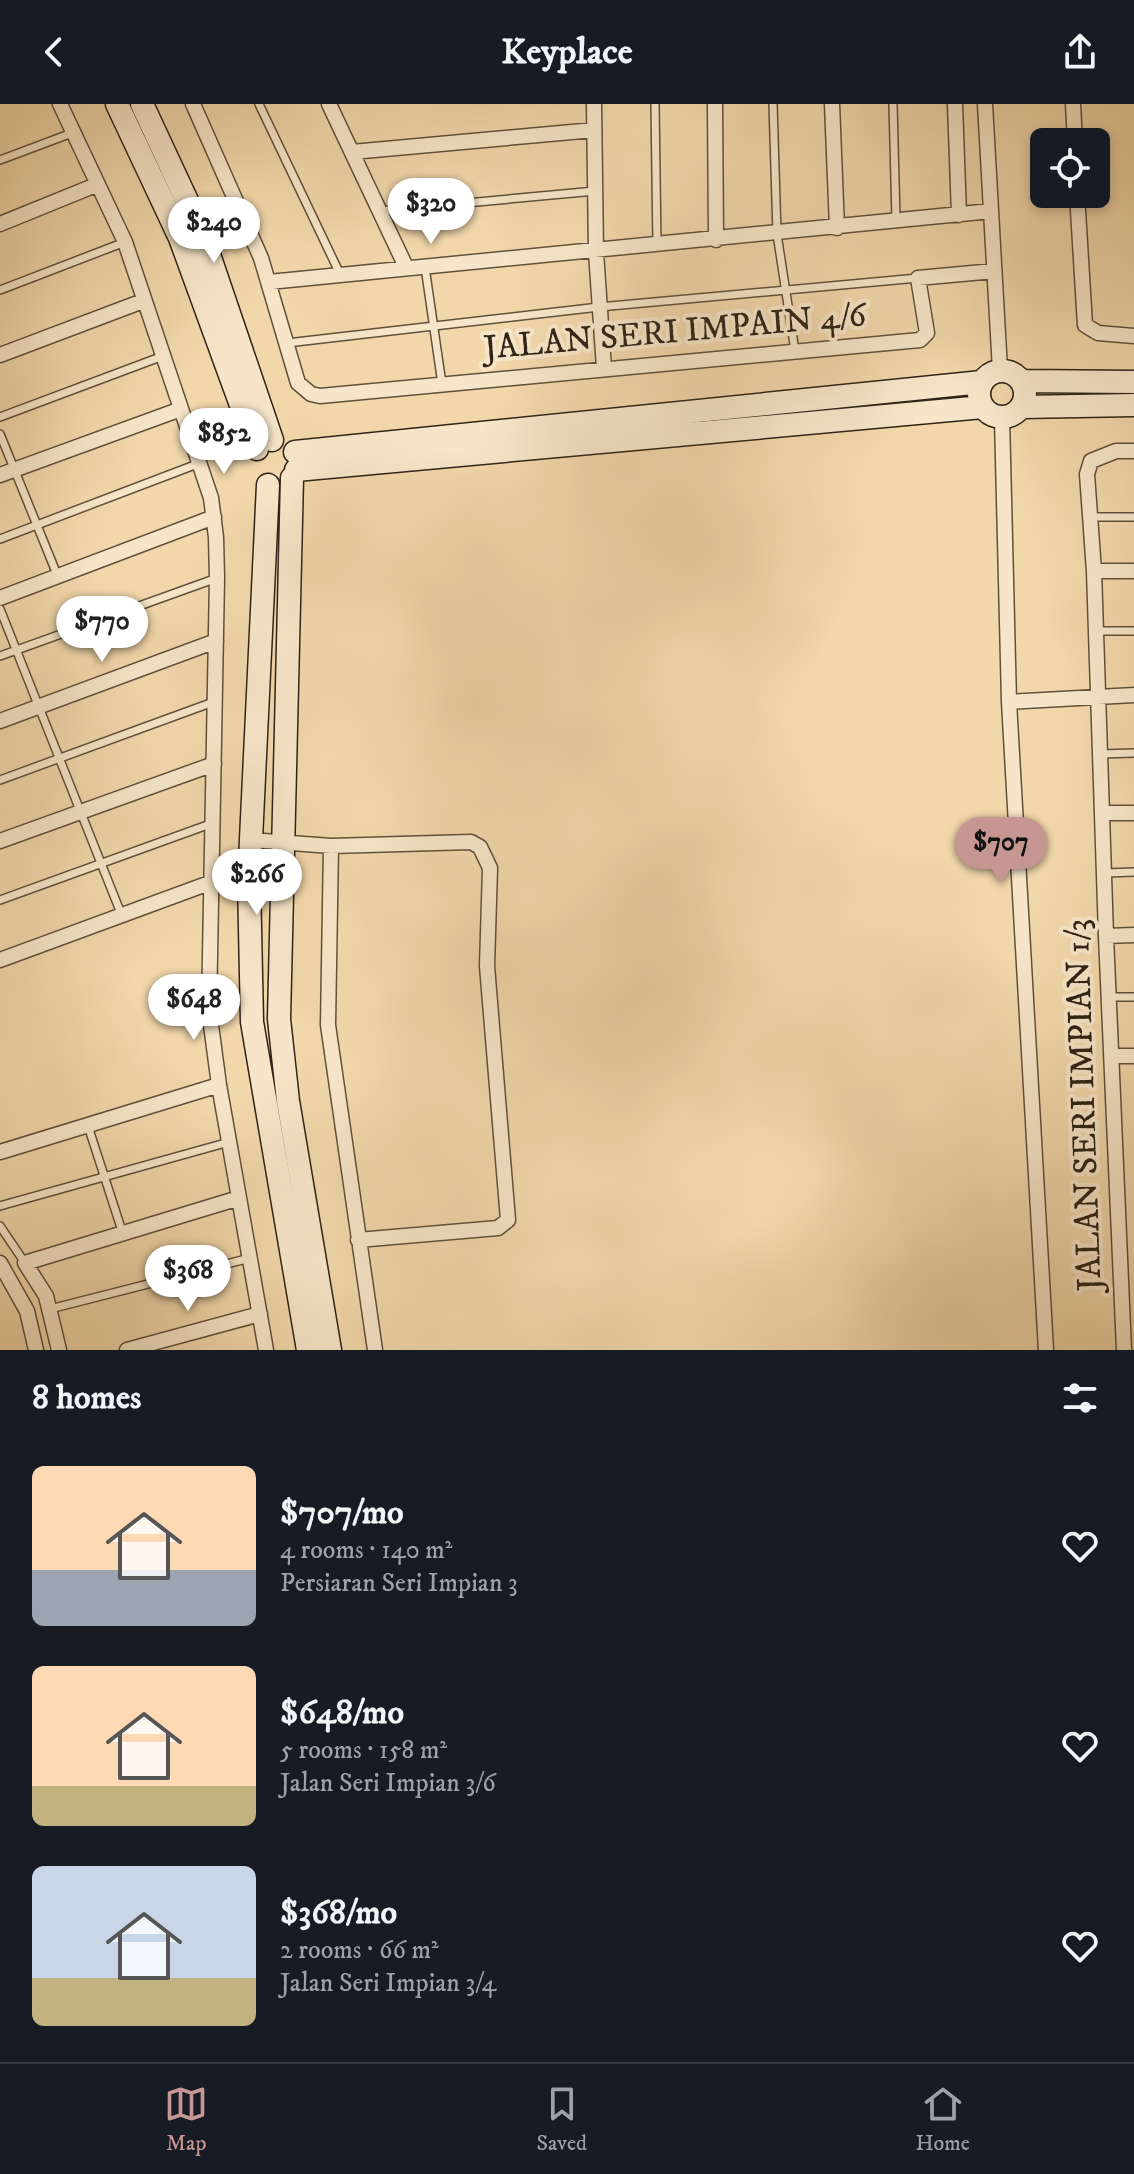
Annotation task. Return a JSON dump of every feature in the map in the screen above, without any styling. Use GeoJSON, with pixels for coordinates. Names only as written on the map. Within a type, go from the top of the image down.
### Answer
{"type":"FeatureCollection","features":[{"type":"Feature","properties":{"kind":"street"},"geometry":{"type":"LineString","coordinates":[[60,104],[125,242],[200,463],[214,517],[216,701],[209,1010],[219,1085],[266,1350]]}},
{"type":"Feature","properties":{"kind":"street"},"geometry":{"type":"LineString","coordinates":[[117,104],[180,238],[264,445]]}},
{"type":"Feature","properties":{"kind":"street"},"geometry":{"type":"LineString","coordinates":[[142,104],[201,231],[264,445],[252,465],[260,481],[268,485],[277,486],[294,467],[1013,373],[1026,390],[1002,411]]}},
{"type":"Feature","properties":{"kind":"street"},"geometry":{"type":"LineString","coordinates":[[193,104],[240,207],[269,282],[285,343]]}},
{"type":"Feature","properties":{"kind":"street"},"geometry":{"type":"LineString","coordinates":[[329,104],[406,267]]}},
{"type":"Feature","properties":{"kind":"street"},"geometry":{"type":"LineString","coordinates":[[594,104],[596,252],[604,368]]}},
{"type":"Feature","properties":{"kind":"street"},"geometry":{"type":"LineString","coordinates":[[715,104],[716,240]]}},
{"type":"Feature","properties":{"kind":"street"},"geometry":{"type":"LineString","coordinates":[[832,104],[837,228]]}},
{"type":"Feature","properties":{"kind":"street"},"geometry":{"type":"LineString","coordinates":[[955,104],[959,215]]}},
{"type":"Feature","properties":{"kind":"street"},"geometry":{"type":"LineString","coordinates":[[985,104],[994,271],[991,376],[979,399],[1002,411]]}},
{"type":"Feature","properties":{"kind":"street"},"geometry":{"type":"LineString","coordinates":[[1073,104],[1074,128]]}},
{"type":"Feature","properties":{"kind":"street"},"geometry":{"type":"LineString","coordinates":[[352,152],[594,130]]}},
{"type":"Feature","properties":{"kind":"street"},"geometry":{"type":"LineString","coordinates":[[0,224],[96,185]]}},
{"type":"Feature","properties":{"kind":"street"},"geometry":{"type":"LineString","coordinates":[[1078,208],[1085,325],[1098,333],[1134,336]]}},
{"type":"Feature","properties":{"kind":"street"},"geometry":{"type":"LineString","coordinates":[[269,282],[991,211]]}},
{"type":"Feature","properties":{"kind":"street"},"geometry":{"type":"LineString","coordinates":[[918,278],[994,271]]}},
{"type":"Feature","properties":{"kind":"street","name":"JALAN SERI IMPAIN 4/6"},"geometry":{"type":"LineString","coordinates":[[285,343],[298,383],[311,394],[328,396],[924,338],[927,333],[918,278]]}},
{"type":"Feature","properties":{"kind":"street"},"geometry":{"type":"LineString","coordinates":[[0,355],[143,301]]}},
{"type":"Feature","properties":{"kind":"street"},"geometry":{"type":"LineString","coordinates":[[1022,381],[1134,382]]}},
{"type":"Feature","properties":{"kind":"street"},"geometry":{"type":"LineString","coordinates":[[294,467],[1002,411],[1134,405]]}},
{"type":"Feature","properties":{"kind":"street"},"geometry":{"type":"LineString","coordinates":[[7,472],[181,409]]}},
{"type":"Feature","properties":{"kind":"street"},"geometry":{"type":"LineString","coordinates":[[1002,411],[1009,702],[1046,1350]]}},
{"type":"Feature","properties":{"kind":"street"},"geometry":{"type":"LineString","coordinates":[[264,445],[289,445],[294,467],[280,881],[279,1019],[288,1101],[330,1350]]}},
{"type":"Feature","properties":{"kind":"street","name":"JALAN SERI IMPIAN 1/3"},"geometry":{"type":"LineString","coordinates":[[1124,1350],[1094,571],[1087,474],[1091,461],[1101,455],[1134,451]]}},
{"type":"Feature","properties":{"kind":"street"},"geometry":{"type":"LineString","coordinates":[[268,485],[249,881],[252,1022],[308,1350]]}},
{"type":"Feature","properties":{"kind":"street"},"geometry":{"type":"LineString","coordinates":[[0,598],[214,517]]}},
{"type":"Feature","properties":{"kind":"street"},"geometry":{"type":"LineString","coordinates":[[1094,571],[1134,571]]}},
{"type":"Feature","properties":{"kind":"street"},"geometry":{"type":"LineString","coordinates":[[0,721],[216,641]]}},
{"type":"Feature","properties":{"kind":"street"},"geometry":{"type":"LineString","coordinates":[[1009,702],[1134,695]]}},
{"type":"Feature","properties":{"kind":"street"},"geometry":{"type":"LineString","coordinates":[[0,841],[214,764]]}},
{"type":"Feature","properties":{"kind":"street"},"geometry":{"type":"LineString","coordinates":[[1103,813],[1134,813]]}},
{"type":"Feature","properties":{"kind":"street"},"geometry":{"type":"LineString","coordinates":[[252,840],[331,846],[471,842],[480,847],[490,868],[487,966],[508,1220],[498,1228],[358,1240]]}},
{"type":"Feature","properties":{"kind":"street"},"geometry":{"type":"LineString","coordinates":[[331,846],[328,1025],[375,1350]]}},
{"type":"Feature","properties":{"kind":"street"},"geometry":{"type":"LineString","coordinates":[[0,960],[212,882],[280,881]]}},
{"type":"Feature","properties":{"kind":"street"},"geometry":{"type":"LineString","coordinates":[[1106,936],[1134,935]]}},
{"type":"Feature","properties":{"kind":"street"},"geometry":{"type":"LineString","coordinates":[[1111,1056],[1134,1056]]}},
{"type":"Feature","properties":{"kind":"street"},"geometry":{"type":"LineString","coordinates":[[0,1152],[219,1085]]}},
{"type":"Feature","properties":{"kind":"street"},"geometry":{"type":"LineString","coordinates":[[59,1350],[46,1296],[25,1263],[122,1231],[239,1198]]}},
{"type":"Feature","properties":{"kind":"street"},"geometry":{"type":"LineString","coordinates":[[0,1263],[27,1311],[36,1350]]}},
{"type":"Feature","properties":{"kind":"street"},"geometry":{"type":"LineString","coordinates":[[127,1350],[260,1314]]}},
{"type":"Feature","properties":{"kind":"lane"},"geometry":{"type":"LineString","coordinates":[[259,104],[340,274]]}},
{"type":"Feature","properties":{"kind":"lane"},"geometry":{"type":"LineString","coordinates":[[655,104],[657,246]]}},
{"type":"Feature","properties":{"kind":"lane"},"geometry":{"type":"LineString","coordinates":[[773,104],[777,234],[795,351]]}},
{"type":"Feature","properties":{"kind":"lane"},"geometry":{"type":"LineString","coordinates":[[893,104],[896,222]]}},
{"type":"Feature","properties":{"kind":"lane"},"geometry":{"type":"LineString","coordinates":[[0,160],[72,133]]}},
{"type":"Feature","properties":{"kind":"lane"},"geometry":{"type":"LineString","coordinates":[[380,211],[595,191]]}},
{"type":"Feature","properties":{"kind":"lane"},"geometry":{"type":"LineString","coordinates":[[0,290],[125,242]]}},
{"type":"Feature","properties":{"kind":"lane"},"geometry":{"type":"LineString","coordinates":[[425,266],[442,384]]}},
{"type":"Feature","properties":{"kind":"lane"},"geometry":{"type":"LineString","coordinates":[[285,343],[599,307],[918,278]]}},
{"type":"Feature","properties":{"kind":"lane"},"geometry":{"type":"LineString","coordinates":[[0,417],[163,356]]}},
{"type":"Feature","properties":{"kind":"lane"},"geometry":{"type":"LineString","coordinates":[[0,434],[7,472],[38,525],[58,577]]}},
{"type":"Feature","properties":{"kind":"lane"},"geometry":{"type":"LineString","coordinates":[[0,539],[200,463]]}},
{"type":"Feature","properties":{"kind":"lane"},"geometry":{"type":"LineString","coordinates":[[1090,517],[1134,517]]}},
{"type":"Feature","properties":{"kind":"lane"},"geometry":{"type":"LineString","coordinates":[[0,656],[217,578]]}},
{"type":"Feature","properties":{"kind":"lane"},"geometry":{"type":"LineString","coordinates":[[0,609],[123,917]]}},
{"type":"Feature","properties":{"kind":"lane"},"geometry":{"type":"LineString","coordinates":[[1096,631],[1134,631]]}},
{"type":"Feature","properties":{"kind":"lane"},"geometry":{"type":"LineString","coordinates":[[0,780],[216,701]]}},
{"type":"Feature","properties":{"kind":"lane"},"geometry":{"type":"LineString","coordinates":[[1100,754],[1134,753]]}},
{"type":"Feature","properties":{"kind":"lane"},"geometry":{"type":"LineString","coordinates":[[0,900],[213,823]]}},
{"type":"Feature","properties":{"kind":"lane"},"geometry":{"type":"LineString","coordinates":[[1105,873],[1134,872]]}},
{"type":"Feature","properties":{"kind":"lane"},"geometry":{"type":"LineString","coordinates":[[1109,997],[1134,997]]}},
{"type":"Feature","properties":{"kind":"lane"},"geometry":{"type":"LineString","coordinates":[[88,1126],[122,1231]]}},
{"type":"Feature","properties":{"kind":"lane"},"geometry":{"type":"LineString","coordinates":[[0,1206],[230,1141]]}},
{"type":"Feature","properties":{"kind":"lane"},"geometry":{"type":"LineString","coordinates":[[0,1226],[25,1263]]}},
{"type":"Feature","properties":{"kind":"lane"},"geometry":{"type":"LineString","coordinates":[[50,1309],[250,1258]]}}]}
